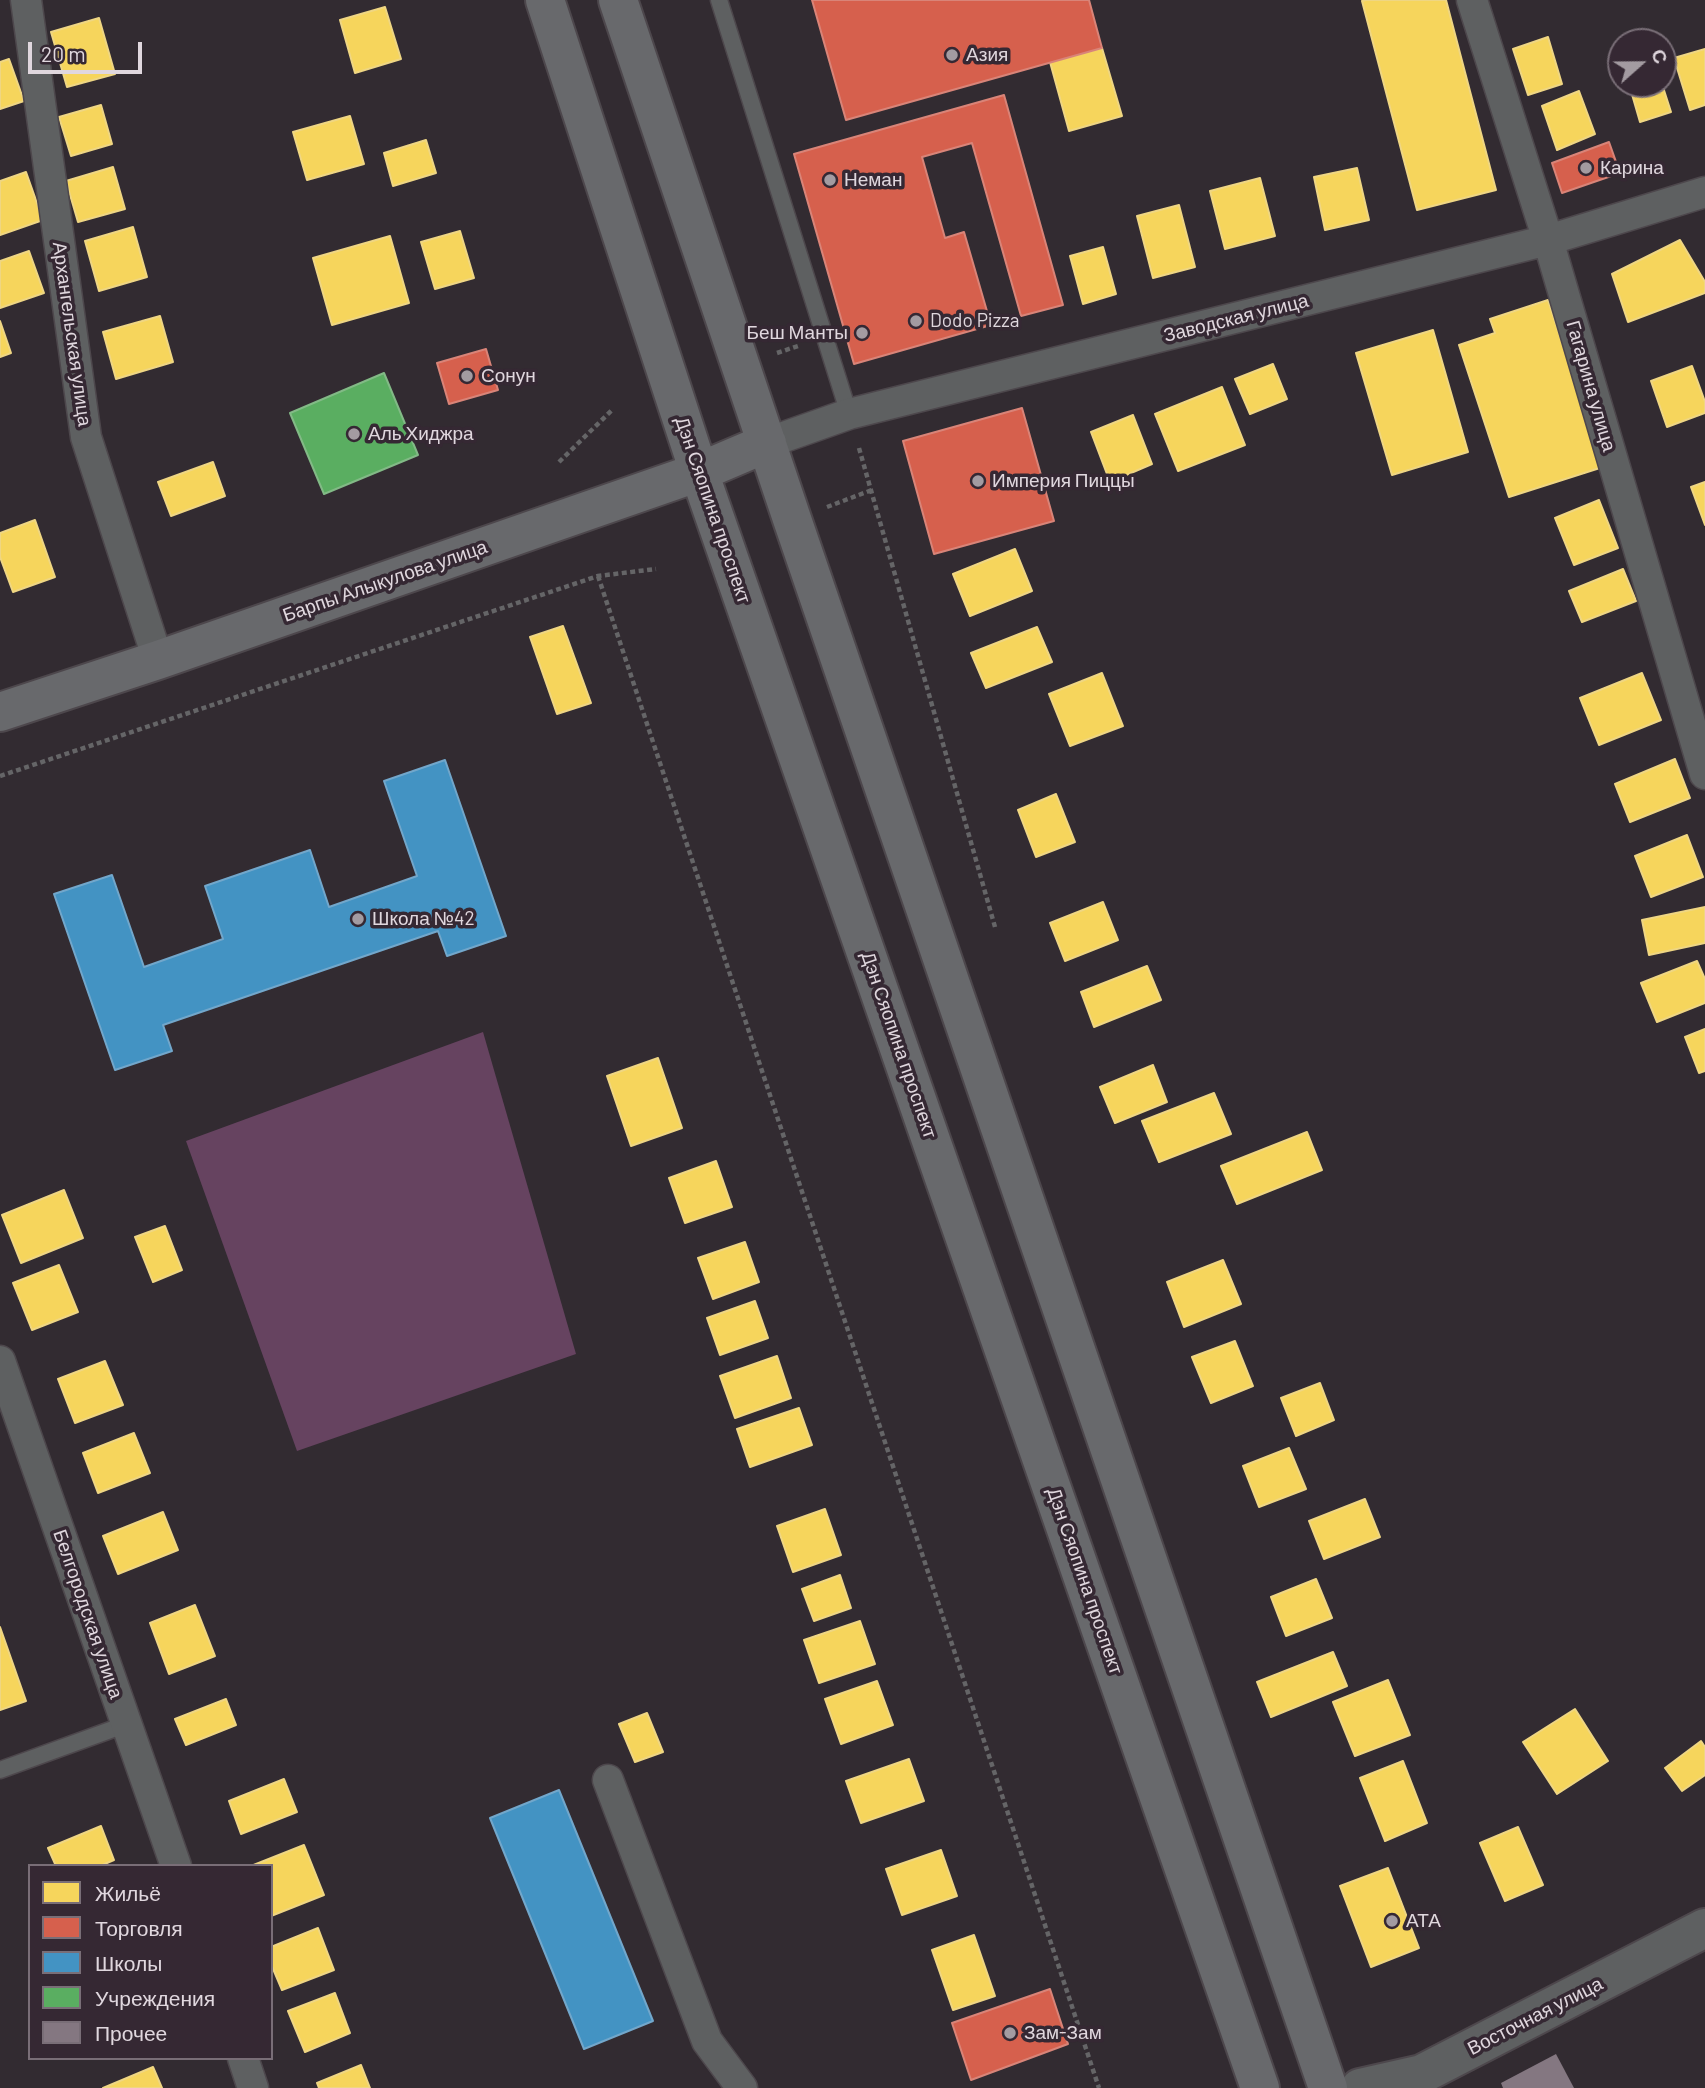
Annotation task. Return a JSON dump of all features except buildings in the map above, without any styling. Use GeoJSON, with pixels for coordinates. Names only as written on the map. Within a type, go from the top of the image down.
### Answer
{"type":"FeatureCollection","features":[{"type":"Feature","properties":{"kind":"main road","name":"Дэн Сяопина проспект"},"geometry":{"type":"LineString","coordinates":[[545,0],[699,472],[1260,2088]]}},
{"type":"Feature","properties":{"kind":"main road"},"geometry":{"type":"LineString","coordinates":[[618,0],[1328,2088]]}},
{"type":"Feature","properties":{"kind":"main road","name":"Барпы Алыкулова улица"},"geometry":{"type":"LineString","coordinates":[[0,712],[158,660],[699,472],[767,443]]}},
{"type":"Feature","properties":{"kind":"street","name":"Архангельская улица"},"geometry":{"type":"LineString","coordinates":[[26,0],[86,437],[158,660]]}},
{"type":"Feature","properties":{"kind":"street","name":"Гагарина улица"},"geometry":{"type":"LineString","coordinates":[[1472,0],[1548,240],[1705,774]]}},
{"type":"Feature","properties":{"kind":"street","name":"Заводская улица"},"geometry":{"type":"LineString","coordinates":[[767,443],[849,414],[1548,240],[1705,192]]}},
{"type":"Feature","properties":{"kind":"street","name":"Белгородская улица"},"geometry":{"type":"LineString","coordinates":[[0,1362],[175,1864]]}},
{"type":"Feature","properties":{"kind":"street"},"geometry":{"type":"LineString","coordinates":[[608,1780],[707,2041],[742,2088]]}},
{"type":"Feature","properties":{"kind":"street","name":"Восточная улица"},"geometry":{"type":"LineString","coordinates":[[1360,2088],[1423,2074],[1705,1928]]}},
{"type":"Feature","properties":{"kind":"street"},"geometry":{"type":"LineString","coordinates":[[244,2060],[253,2088]]}},
{"type":"Feature","properties":{"kind":"lane"},"geometry":{"type":"LineString","coordinates":[[719,0],[849,414]]}},
{"type":"Feature","properties":{"kind":"lane"},"geometry":{"type":"LineString","coordinates":[[0,1770],[127,1724]]}},
{"type":"Feature","properties":{"kind":"path"},"geometry":{"type":"LineString","coordinates":[[559,462],[612,410]]}},
{"type":"Feature","properties":{"kind":"path"},"geometry":{"type":"LineString","coordinates":[[859,448],[995,928]]}},
{"type":"Feature","properties":{"kind":"path"},"geometry":{"type":"LineString","coordinates":[[825,508],[872,490]]}},
{"type":"Feature","properties":{"kind":"path"},"geometry":{"type":"LineString","coordinates":[[0,776],[598,576],[656,569]]}},
{"type":"Feature","properties":{"kind":"path"},"geometry":{"type":"LineString","coordinates":[[598,576],[1099,2088]]}},
{"type":"Feature","properties":{"kind":"shaded area"},"geometry":{"type":"Polygon","coordinates":[[[483,1032],[576,1354],[297,1451],[186,1141],[483,1032]]]}},
{"type":"Feature","properties":{"kind":"place","name":"Азия"},"geometry":{"type":"Point","coordinates":[952,55]}},
{"type":"Feature","properties":{"kind":"place","name":"Карина"},"geometry":{"type":"Point","coordinates":[1586,168]}},
{"type":"Feature","properties":{"kind":"place","name":"Неман"},"geometry":{"type":"Point","coordinates":[830,180]}},
{"type":"Feature","properties":{"kind":"place","name":"Dodo Pizza"},"geometry":{"type":"Point","coordinates":[916,321]}},
{"type":"Feature","properties":{"kind":"place","name":"Беш Манты"},"geometry":{"type":"Point","coordinates":[862,333]}},
{"type":"Feature","properties":{"kind":"place","name":"Сонун"},"geometry":{"type":"Point","coordinates":[467,376]}},
{"type":"Feature","properties":{"kind":"place","name":"Аль Хиджра"},"geometry":{"type":"Point","coordinates":[354,434]}},
{"type":"Feature","properties":{"kind":"place","name":"Империя Пиццы"},"geometry":{"type":"Point","coordinates":[978,481]}},
{"type":"Feature","properties":{"kind":"place","name":"Школа №42"},"geometry":{"type":"Point","coordinates":[358,919]}},
{"type":"Feature","properties":{"kind":"place","name":"АТА"},"geometry":{"type":"Point","coordinates":[1392,1921]}},
{"type":"Feature","properties":{"kind":"place","name":"Зам-Зам"},"geometry":{"type":"Point","coordinates":[1010,2033]}}]}
